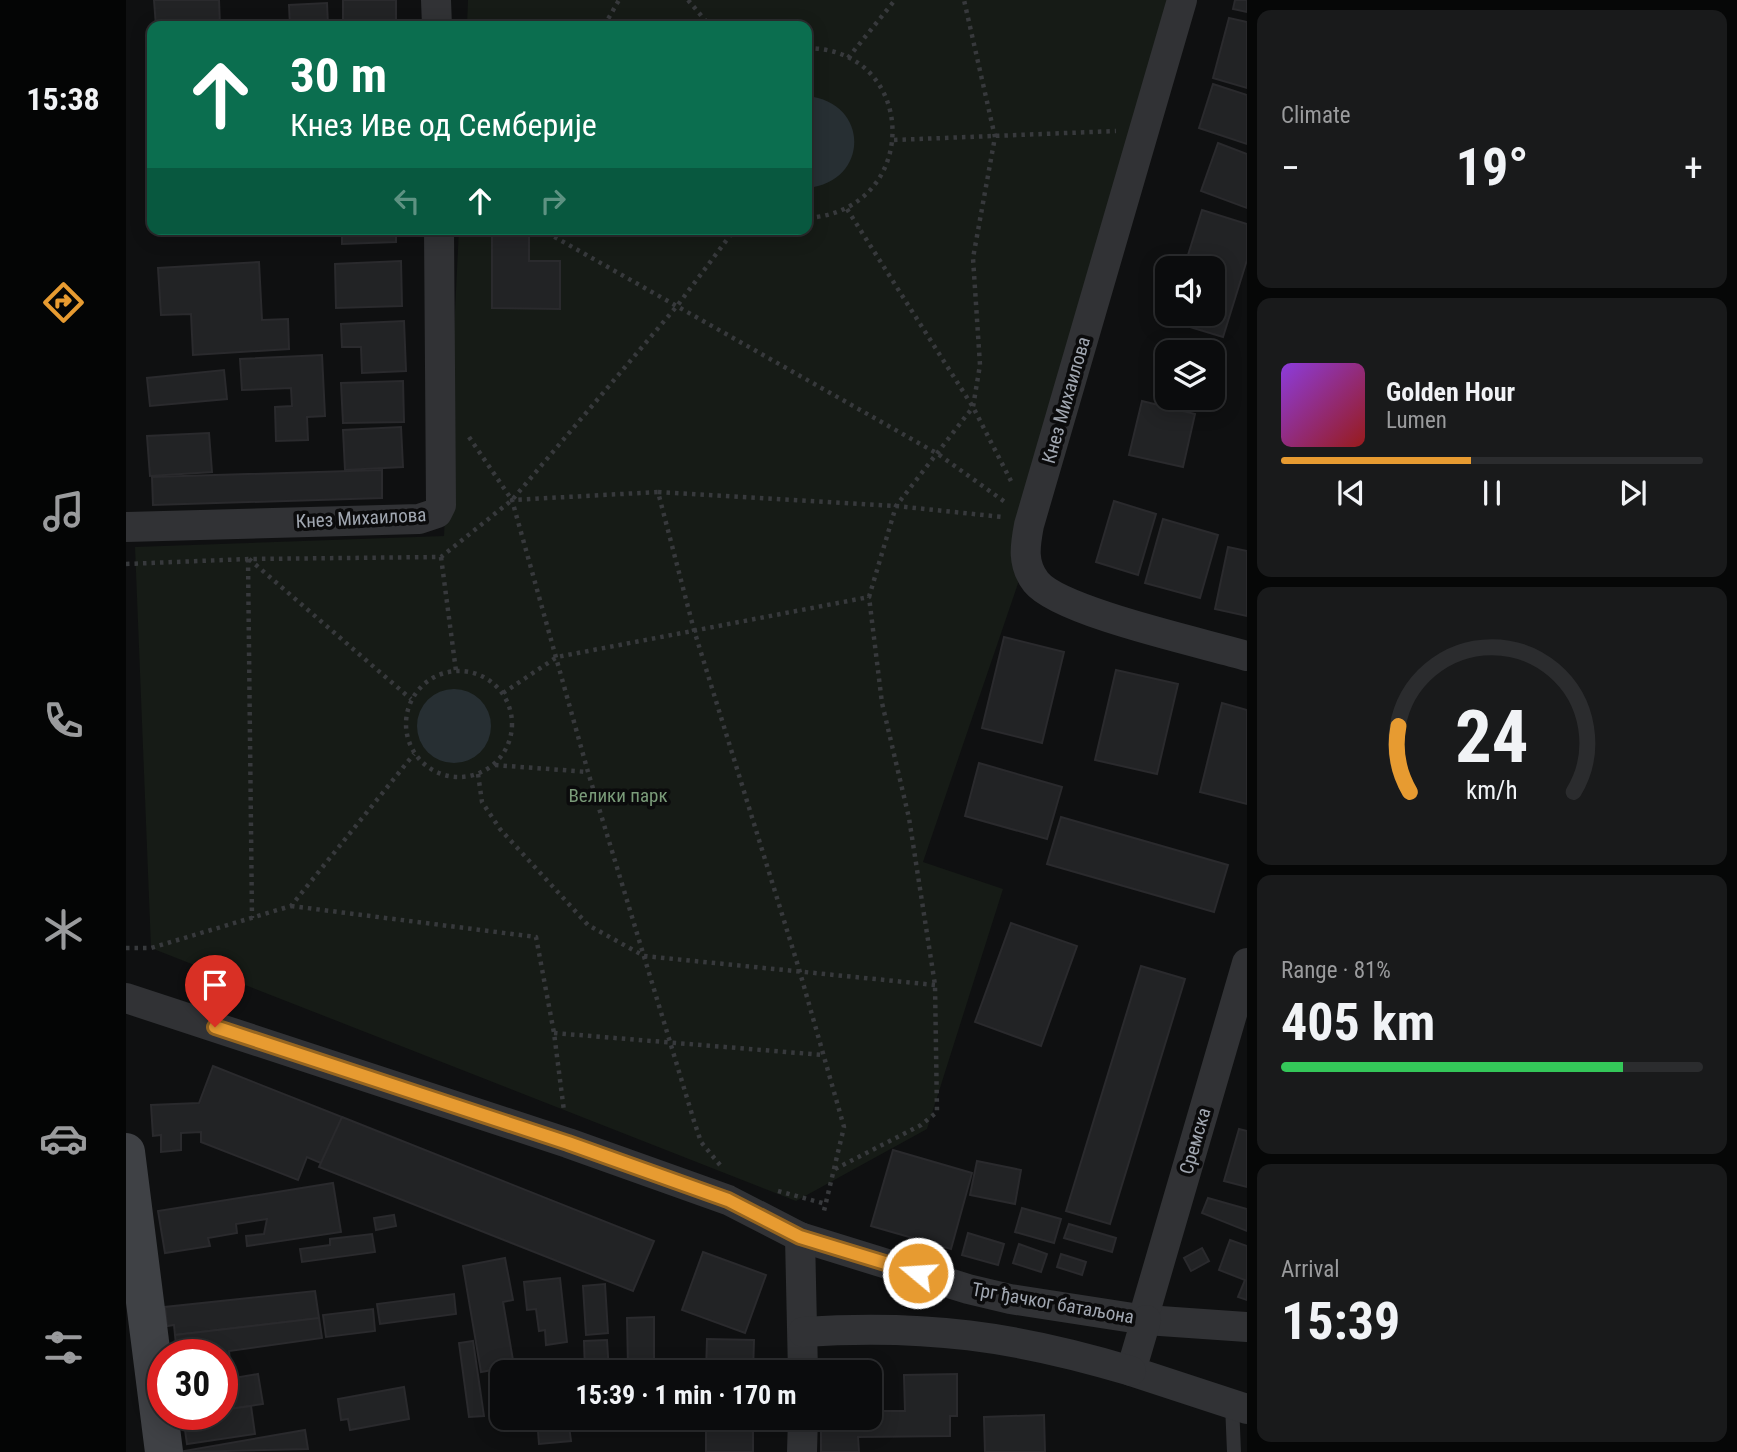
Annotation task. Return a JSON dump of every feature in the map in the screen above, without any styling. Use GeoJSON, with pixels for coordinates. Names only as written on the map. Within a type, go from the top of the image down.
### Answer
{"type":"FeatureCollection","features":[{"type":"Feature","properties":{"kind":"main road"},"geometry":{"type":"LineString","coordinates":[[126,1152],[164,1452]]}},
{"type":"Feature","properties":{"kind":"street"},"geometry":{"type":"LineString","coordinates":[[436,0],[437,21]]}},
{"type":"Feature","properties":{"kind":"street","name":"Кнез Михаилова"},"geometry":{"type":"LineString","coordinates":[[1182,0],[1030,520],[1025,560],[1029,572],[1045,591],[1080,608],[1247,656]]}},
{"type":"Feature","properties":{"kind":"street","name":"Кнез Михаилова"},"geometry":{"type":"LineString","coordinates":[[126,527],[432,516],[441,505],[439,235]]}},
{"type":"Feature","properties":{"kind":"street","name":"Сремска"},"geometry":{"type":"LineString","coordinates":[[1145,1320],[1247,963]]}},
{"type":"Feature","properties":{"kind":"street","name":"Трг ђачког батаљона"},"geometry":{"type":"LineString","coordinates":[[126,998],[568,1143],[728,1200],[809,1238],[968,1289],[1010,1299],[1145,1320],[1247,1327]]}},
{"type":"Feature","properties":{"kind":"street"},"geometry":{"type":"LineString","coordinates":[[803,1360],[809,1238]]}},
{"type":"Feature","properties":{"kind":"street","name":"Трг ђачког батаљона"},"geometry":{"type":"LineString","coordinates":[[1131,1371],[1145,1320]]}},
{"type":"Feature","properties":{"kind":"street"},"geometry":{"type":"LineString","coordinates":[[803,1332],[859,1329],[964,1333],[1058,1349],[1240,1406]]}},
{"type":"Feature","properties":{"kind":"street"},"geometry":{"type":"LineString","coordinates":[[802,1452],[803,1430]]}},
{"type":"Feature","properties":{"kind":"lane"},"geometry":{"type":"LineString","coordinates":[[1234,1452],[1240,1406]]}},
{"type":"Feature","properties":{"kind":"path"},"geometry":{"type":"LineString","coordinates":[[607,21],[619,0]]}},
{"type":"Feature","properties":{"kind":"path"},"geometry":{"type":"LineString","coordinates":[[688,0],[706,21]]}},
{"type":"Feature","properties":{"kind":"path"},"geometry":{"type":"LineString","coordinates":[[848,58],[895,0]]}},
{"type":"Feature","properties":{"kind":"path"},"geometry":{"type":"LineString","coordinates":[[835,1169],[921,1125],[937,1112],[935,985],[909,818],[882,703],[869,597],[896,506],[973,407],[980,365],[973,258],[995,136],[964,0]]}},
{"type":"Feature","properties":{"kind":"path"},"geometry":{"type":"LineString","coordinates":[[812,48],[823,48],[848,58],[868,72],[884,92],[892,115],[894,140],[887,168],[870,192],[847,209],[824,217],[812,218]]}},
{"type":"Feature","properties":{"kind":"path"},"geometry":{"type":"LineString","coordinates":[[894,140],[1144,130]]}},
{"type":"Feature","properties":{"kind":"path"},"geometry":{"type":"LineString","coordinates":[[847,209],[973,407],[1030,520]]}},
{"type":"Feature","properties":{"kind":"path"},"geometry":{"type":"LineString","coordinates":[[553,235],[938,454],[1030,520]]}},
{"type":"Feature","properties":{"kind":"path"},"geometry":{"type":"LineString","coordinates":[[512,500],[677,306],[730,235]]}},
{"type":"Feature","properties":{"kind":"path"},"geometry":{"type":"LineString","coordinates":[[440,393],[512,500],[588,772],[701,1142],[722,1167]]}},
{"type":"Feature","properties":{"kind":"path"},"geometry":{"type":"LineString","coordinates":[[512,500],[658,492],[896,506],[1030,520]]}},
{"type":"Feature","properties":{"kind":"path"},"geometry":{"type":"LineString","coordinates":[[658,492],[694,630],[799,969],[844,1127],[826,1204],[809,1238]]}},
{"type":"Feature","properties":{"kind":"path"},"geometry":{"type":"LineString","coordinates":[[441,557],[456,671]]}},
{"type":"Feature","properties":{"kind":"path"},"geometry":{"type":"LineString","coordinates":[[252,918],[248,559],[411,699]]}},
{"type":"Feature","properties":{"kind":"path"},"geometry":{"type":"LineString","coordinates":[[503,693],[557,657],[869,597]]}},
{"type":"Feature","properties":{"kind":"path"},"geometry":{"type":"LineString","coordinates":[[456,671],[474,672],[491,681],[503,693],[510,709],[512,726],[510,740],[494,765],[478,774],[460,778],[443,775],[426,767],[414,754],[405,727],[411,699],[422,685],[438,675],[456,671]]}},
{"type":"Feature","properties":{"kind":"path"},"geometry":{"type":"LineString","coordinates":[[291,906],[414,754]]}},
{"type":"Feature","properties":{"kind":"path"},"geometry":{"type":"LineString","coordinates":[[494,765],[588,772]]}},
{"type":"Feature","properties":{"kind":"path"},"geometry":{"type":"LineString","coordinates":[[478,774],[482,802],[500,829],[588,925],[644,956],[799,969],[935,985]]}},
{"type":"Feature","properties":{"kind":"path"},"geometry":{"type":"LineString","coordinates":[[126,948],[151,948],[291,906],[536,937],[554,1033],[568,1143]]}},
{"type":"Feature","properties":{"kind":"path"},"geometry":{"type":"LineString","coordinates":[[554,1033],[823,1055]]}},
{"type":"Feature","properties":{"kind":"path"},"geometry":{"type":"LineString","coordinates":[[772,1189],[826,1204]]}},
{"type":"Feature","properties":{"kind":"green space","name":"Велики парк"},"geometry":{"type":"Polygon","coordinates":[[[468,0],[1181,0],[1042,513],[923,862],[1003,889],[927,1129],[796,1201],[151,948],[135,547],[444,536],[459,235],[812,235],[812,21],[467,21],[468,0]]]}},
{"type":"Feature","properties":{"kind":"shaded area"},"geometry":{"type":"Polygon","coordinates":[[[812,97],[828,101],[842,112],[851,126],[854,142],[851,158],[842,172],[828,183],[812,187],[812,97]]]}},
{"type":"Feature","properties":{"kind":"shaded area"},"geometry":{"type":"Polygon","coordinates":[[[447,689],[461,689],[475,695],[485,705],[491,726],[489,740],[475,757],[461,763],[447,763],[433,757],[423,747],[417,733],[417,719],[423,705],[433,695],[447,689]]]}},
{"type":"Feature","properties":{"kind":"building"},"geometry":{"type":"Polygon","coordinates":[[[154,0],[219,0],[220,21],[156,21],[154,0]]]}},
{"type":"Feature","properties":{"kind":"building"},"geometry":{"type":"Polygon","coordinates":[[[343,0],[396,0],[396,21],[343,21],[343,0]]]}},
{"type":"Feature","properties":{"kind":"building"},"geometry":{"type":"Polygon","coordinates":[[[1235,0],[1247,0],[1247,12],[1233,9],[1235,0]]]}},
{"type":"Feature","properties":{"kind":"building"},"geometry":{"type":"Polygon","coordinates":[[[327,3],[328,21],[290,21],[289,5],[327,3]]]}},
{"type":"Feature","properties":{"kind":"building"},"geometry":{"type":"Polygon","coordinates":[[[1229,18],[1247,22],[1247,88],[1213,78],[1229,18]]]}},
{"type":"Feature","properties":{"kind":"building"},"geometry":{"type":"Polygon","coordinates":[[[1213,84],[1247,95],[1247,144],[1199,128],[1213,84]]]}},
{"type":"Feature","properties":{"kind":"building"},"geometry":{"type":"Polygon","coordinates":[[[1218,143],[1247,154],[1247,208],[1201,191],[1218,143]]]}},
{"type":"Feature","properties":{"kind":"building"},"geometry":{"type":"Polygon","coordinates":[[[1202,210],[1247,224],[1247,260],[1223,337],[1187,326],[1225,326],[1225,256],[1188,256],[1202,210]]]}},
{"type":"Feature","properties":{"kind":"building"},"geometry":{"type":"Polygon","coordinates":[[[342,235],[396,235],[396,242],[342,244],[342,235]]]}},
{"type":"Feature","properties":{"kind":"building"},"geometry":{"type":"Polygon","coordinates":[[[492,235],[529,235],[529,261],[560,261],[560,309],[492,308],[492,235]]]}},
{"type":"Feature","properties":{"kind":"building"},"geometry":{"type":"Polygon","coordinates":[[[401,261],[402,306],[336,308],[335,264],[401,261]]]}},
{"type":"Feature","properties":{"kind":"building"},"geometry":{"type":"Polygon","coordinates":[[[259,262],[262,320],[288,319],[289,349],[193,355],[191,314],[161,315],[158,268],[259,262]]]}},
{"type":"Feature","properties":{"kind":"building"},"geometry":{"type":"Polygon","coordinates":[[[404,321],[406,371],[362,373],[361,347],[342,347],[341,324],[404,321]]]}},
{"type":"Feature","properties":{"kind":"building"},"geometry":{"type":"Polygon","coordinates":[[[322,355],[325,416],[307,417],[308,440],[276,441],[275,407],[292,406],[291,388],[242,390],[240,359],[322,355]]]}},
{"type":"Feature","properties":{"kind":"building"},"geometry":{"type":"Polygon","coordinates":[[[224,370],[227,399],[150,406],[147,378],[224,370]]]}},
{"type":"Feature","properties":{"kind":"building"},"geometry":{"type":"Polygon","coordinates":[[[403,381],[404,422],[343,423],[341,383],[403,381]]]}},
{"type":"Feature","properties":{"kind":"building"},"geometry":{"type":"Polygon","coordinates":[[[1142,401],[1155,404],[1155,410],[1179,410],[1195,414],[1183,467],[1129,455],[1142,401]]]}},
{"type":"Feature","properties":{"kind":"building"},"geometry":{"type":"Polygon","coordinates":[[[401,427],[403,467],[345,470],[343,430],[401,427]]]}},
{"type":"Feature","properties":{"kind":"building"},"geometry":{"type":"Polygon","coordinates":[[[209,433],[212,472],[150,476],[147,436],[209,433]]]}},
{"type":"Feature","properties":{"kind":"building"},"geometry":{"type":"Polygon","coordinates":[[[382,470],[382,498],[153,505],[152,477],[382,470]]]}},
{"type":"Feature","properties":{"kind":"building"},"geometry":{"type":"Polygon","coordinates":[[[1114,501],[1156,514],[1138,575],[1096,562],[1114,501]]]}},
{"type":"Feature","properties":{"kind":"building"},"geometry":{"type":"Polygon","coordinates":[[[1163,519],[1218,535],[1200,598],[1145,583],[1163,519]]]}},
{"type":"Feature","properties":{"kind":"building"},"geometry":{"type":"Polygon","coordinates":[[[1228,547],[1247,551],[1247,616],[1215,609],[1228,547]]]}},
{"type":"Feature","properties":{"kind":"building"},"geometry":{"type":"Polygon","coordinates":[[[1004,637],[1064,652],[1042,743],[982,728],[1004,637]]]}},
{"type":"Feature","properties":{"kind":"building"},"geometry":{"type":"Polygon","coordinates":[[[1116,670],[1178,684],[1157,774],[1095,760],[1116,670]]]}},
{"type":"Feature","properties":{"kind":"building"},"geometry":{"type":"Polygon","coordinates":[[[1222,703],[1247,710],[1247,804],[1200,792],[1222,703]]]}},
{"type":"Feature","properties":{"kind":"building"},"geometry":{"type":"Polygon","coordinates":[[[979,763],[1062,787],[1047,839],[965,816],[979,763]]]}},
{"type":"Feature","properties":{"kind":"building"},"geometry":{"type":"Polygon","coordinates":[[[1061,817],[1228,865],[1214,912],[1047,864],[1061,817]]]}},
{"type":"Feature","properties":{"kind":"building"},"geometry":{"type":"Polygon","coordinates":[[[1011,923],[1077,946],[1041,1046],[975,1022],[1011,923]]]}},
{"type":"Feature","properties":{"kind":"building"},"geometry":{"type":"Polygon","coordinates":[[[1141,966],[1185,979],[1110,1224],[1066,1211],[1141,966]]]}},
{"type":"Feature","properties":{"kind":"building"},"geometry":{"type":"Polygon","coordinates":[[[213,1066],[342,1117],[323,1164],[307,1157],[298,1180],[201,1142],[201,1132],[181,1133],[181,1150],[161,1152],[161,1135],[153,1136],[151,1105],[199,1103],[213,1066]]]}},
{"type":"Feature","properties":{"kind":"building"},"geometry":{"type":"Polygon","coordinates":[[[342,1117],[654,1241],[633,1291],[319,1167],[342,1117]]]}},
{"type":"Feature","properties":{"kind":"building"},"geometry":{"type":"Polygon","coordinates":[[[1239,1129],[1247,1131],[1247,1187],[1224,1181],[1239,1129]]]}},
{"type":"Feature","properties":{"kind":"building"},"geometry":{"type":"Polygon","coordinates":[[[893,1150],[972,1173],[951,1249],[871,1226],[893,1150]]]}},
{"type":"Feature","properties":{"kind":"building"},"geometry":{"type":"Polygon","coordinates":[[[977,1161],[1021,1170],[1015,1204],[970,1195],[977,1161]]]}},
{"type":"Feature","properties":{"kind":"building"},"geometry":{"type":"Polygon","coordinates":[[[333,1183],[341,1232],[247,1246],[246,1236],[264,1234],[267,1219],[236,1224],[237,1233],[208,1238],[210,1246],[165,1253],[158,1211],[333,1183]]]}},
{"type":"Feature","properties":{"kind":"building"},"geometry":{"type":"Polygon","coordinates":[[[1208,1198],[1247,1209],[1247,1231],[1202,1213],[1208,1198]]]}},
{"type":"Feature","properties":{"kind":"building"},"geometry":{"type":"Polygon","coordinates":[[[1022,1208],[1061,1219],[1054,1243],[1015,1232],[1022,1208]]]}},
{"type":"Feature","properties":{"kind":"building"},"geometry":{"type":"Polygon","coordinates":[[[394,1215],[396,1226],[376,1230],[374,1218],[394,1215]]]}},
{"type":"Feature","properties":{"kind":"building"},"geometry":{"type":"Polygon","coordinates":[[[1069,1224],[1116,1238],[1112,1252],[1064,1238],[1069,1224]]]}},
{"type":"Feature","properties":{"kind":"building"},"geometry":{"type":"Polygon","coordinates":[[[968,1233],[1004,1244],[998,1265],[962,1255],[968,1233]]]}},
{"type":"Feature","properties":{"kind":"building"},"geometry":{"type":"Polygon","coordinates":[[[372,1234],[375,1252],[302,1262],[300,1249],[330,1245],[330,1239],[372,1234]]]}},
{"type":"Feature","properties":{"kind":"building"},"geometry":{"type":"Polygon","coordinates":[[[1230,1240],[1247,1246],[1247,1300],[1238,1297],[1245,1280],[1219,1270],[1230,1240]]]}},
{"type":"Feature","properties":{"kind":"building"},"geometry":{"type":"Polygon","coordinates":[[[1019,1244],[1047,1254],[1041,1272],[1013,1263],[1019,1244]]]}},
{"type":"Feature","properties":{"kind":"building"},"geometry":{"type":"Polygon","coordinates":[[[1202,1248],[1209,1261],[1191,1271],[1184,1258],[1202,1248]]]}},
{"type":"Feature","properties":{"kind":"building"},"geometry":{"type":"Polygon","coordinates":[[[703,1252],[766,1275],[745,1333],[682,1310],[703,1252]]]}},
{"type":"Feature","properties":{"kind":"building"},"geometry":{"type":"Polygon","coordinates":[[[1061,1254],[1086,1262],[1082,1275],[1057,1267],[1061,1254]]]}},
{"type":"Feature","properties":{"kind":"building"},"geometry":{"type":"Polygon","coordinates":[[[505,1258],[513,1300],[503,1302],[513,1360],[490,1360],[490,1370],[481,1372],[463,1266],[505,1258]]]}},
{"type":"Feature","properties":{"kind":"building"},"geometry":{"type":"Polygon","coordinates":[[[560,1278],[567,1342],[546,1345],[545,1330],[539,1331],[536,1309],[527,1310],[524,1282],[560,1278]]]}},
{"type":"Feature","properties":{"kind":"building"},"geometry":{"type":"Polygon","coordinates":[[[605,1284],[608,1333],[586,1335],[583,1286],[605,1284]]]}},
{"type":"Feature","properties":{"kind":"building"},"geometry":{"type":"Polygon","coordinates":[[[315,1291],[319,1318],[175,1335],[174,1325],[167,1326],[165,1307],[315,1291]]]}},
{"type":"Feature","properties":{"kind":"building"},"geometry":{"type":"Polygon","coordinates":[[[454,1294],[456,1314],[380,1324],[377,1304],[454,1294]]]}},
{"type":"Feature","properties":{"kind":"building"},"geometry":{"type":"Polygon","coordinates":[[[373,1309],[375,1331],[326,1337],[323,1315],[373,1309]]]}},
{"type":"Feature","properties":{"kind":"building"},"geometry":{"type":"Polygon","coordinates":[[[654,1317],[654,1360],[628,1360],[627,1318],[654,1317]]]}},
{"type":"Feature","properties":{"kind":"building"},"geometry":{"type":"Polygon","coordinates":[[[319,1318],[322,1338],[238,1350],[238,1339],[175,1339],[175,1335],[319,1318]]]}},
{"type":"Feature","properties":{"kind":"building"},"geometry":{"type":"Polygon","coordinates":[[[707,1339],[754,1340],[753,1360],[706,1360],[707,1339]]]}},
{"type":"Feature","properties":{"kind":"building"},"geometry":{"type":"Polygon","coordinates":[[[607,1340],[608,1360],[585,1360],[584,1341],[607,1340]]]}},
{"type":"Feature","properties":{"kind":"building"},"geometry":{"type":"Polygon","coordinates":[[[473,1341],[484,1416],[469,1417],[459,1343],[473,1341]]]}},
{"type":"Feature","properties":{"kind":"building"},"geometry":{"type":"Polygon","coordinates":[[[258,1374],[263,1404],[238,1408],[238,1377],[258,1374]]]}},
{"type":"Feature","properties":{"kind":"building"},"geometry":{"type":"Polygon","coordinates":[[[957,1374],[957,1416],[950,1416],[950,1436],[858,1437],[859,1452],[821,1452],[821,1430],[882,1430],[882,1376],[883,1411],[905,1411],[904,1375],[957,1374]]]}},
{"type":"Feature","properties":{"kind":"building"},"geometry":{"type":"Polygon","coordinates":[[[404,1387],[409,1419],[350,1430],[348,1419],[341,1420],[338,1399],[404,1387]]]}},
{"type":"Feature","properties":{"kind":"building"},"geometry":{"type":"Polygon","coordinates":[[[251,1406],[255,1434],[187,1444],[185,1430],[238,1430],[238,1408],[251,1406]]]}},
{"type":"Feature","properties":{"kind":"building"},"geometry":{"type":"Polygon","coordinates":[[[1044,1415],[1045,1452],[985,1452],[984,1417],[1044,1415]]]}},
{"type":"Feature","properties":{"kind":"building"},"geometry":{"type":"Polygon","coordinates":[[[305,1430],[308,1449],[184,1452],[184,1451],[305,1430]]]}},
{"type":"Feature","properties":{"kind":"building"},"geometry":{"type":"Polygon","coordinates":[[[538,1430],[570,1430],[571,1441],[539,1444],[538,1430]]]}},
{"type":"Feature","properties":{"kind":"building"},"geometry":{"type":"Polygon","coordinates":[[[706,1430],[753,1430],[753,1452],[706,1452],[706,1430]]]}},
{"type":"Feature","properties":{"kind":"route"},"geometry":{"type":"LineString","coordinates":[[215,1027],[568,1143],[728,1200],[800,1237],[918,1273]]}}]}
